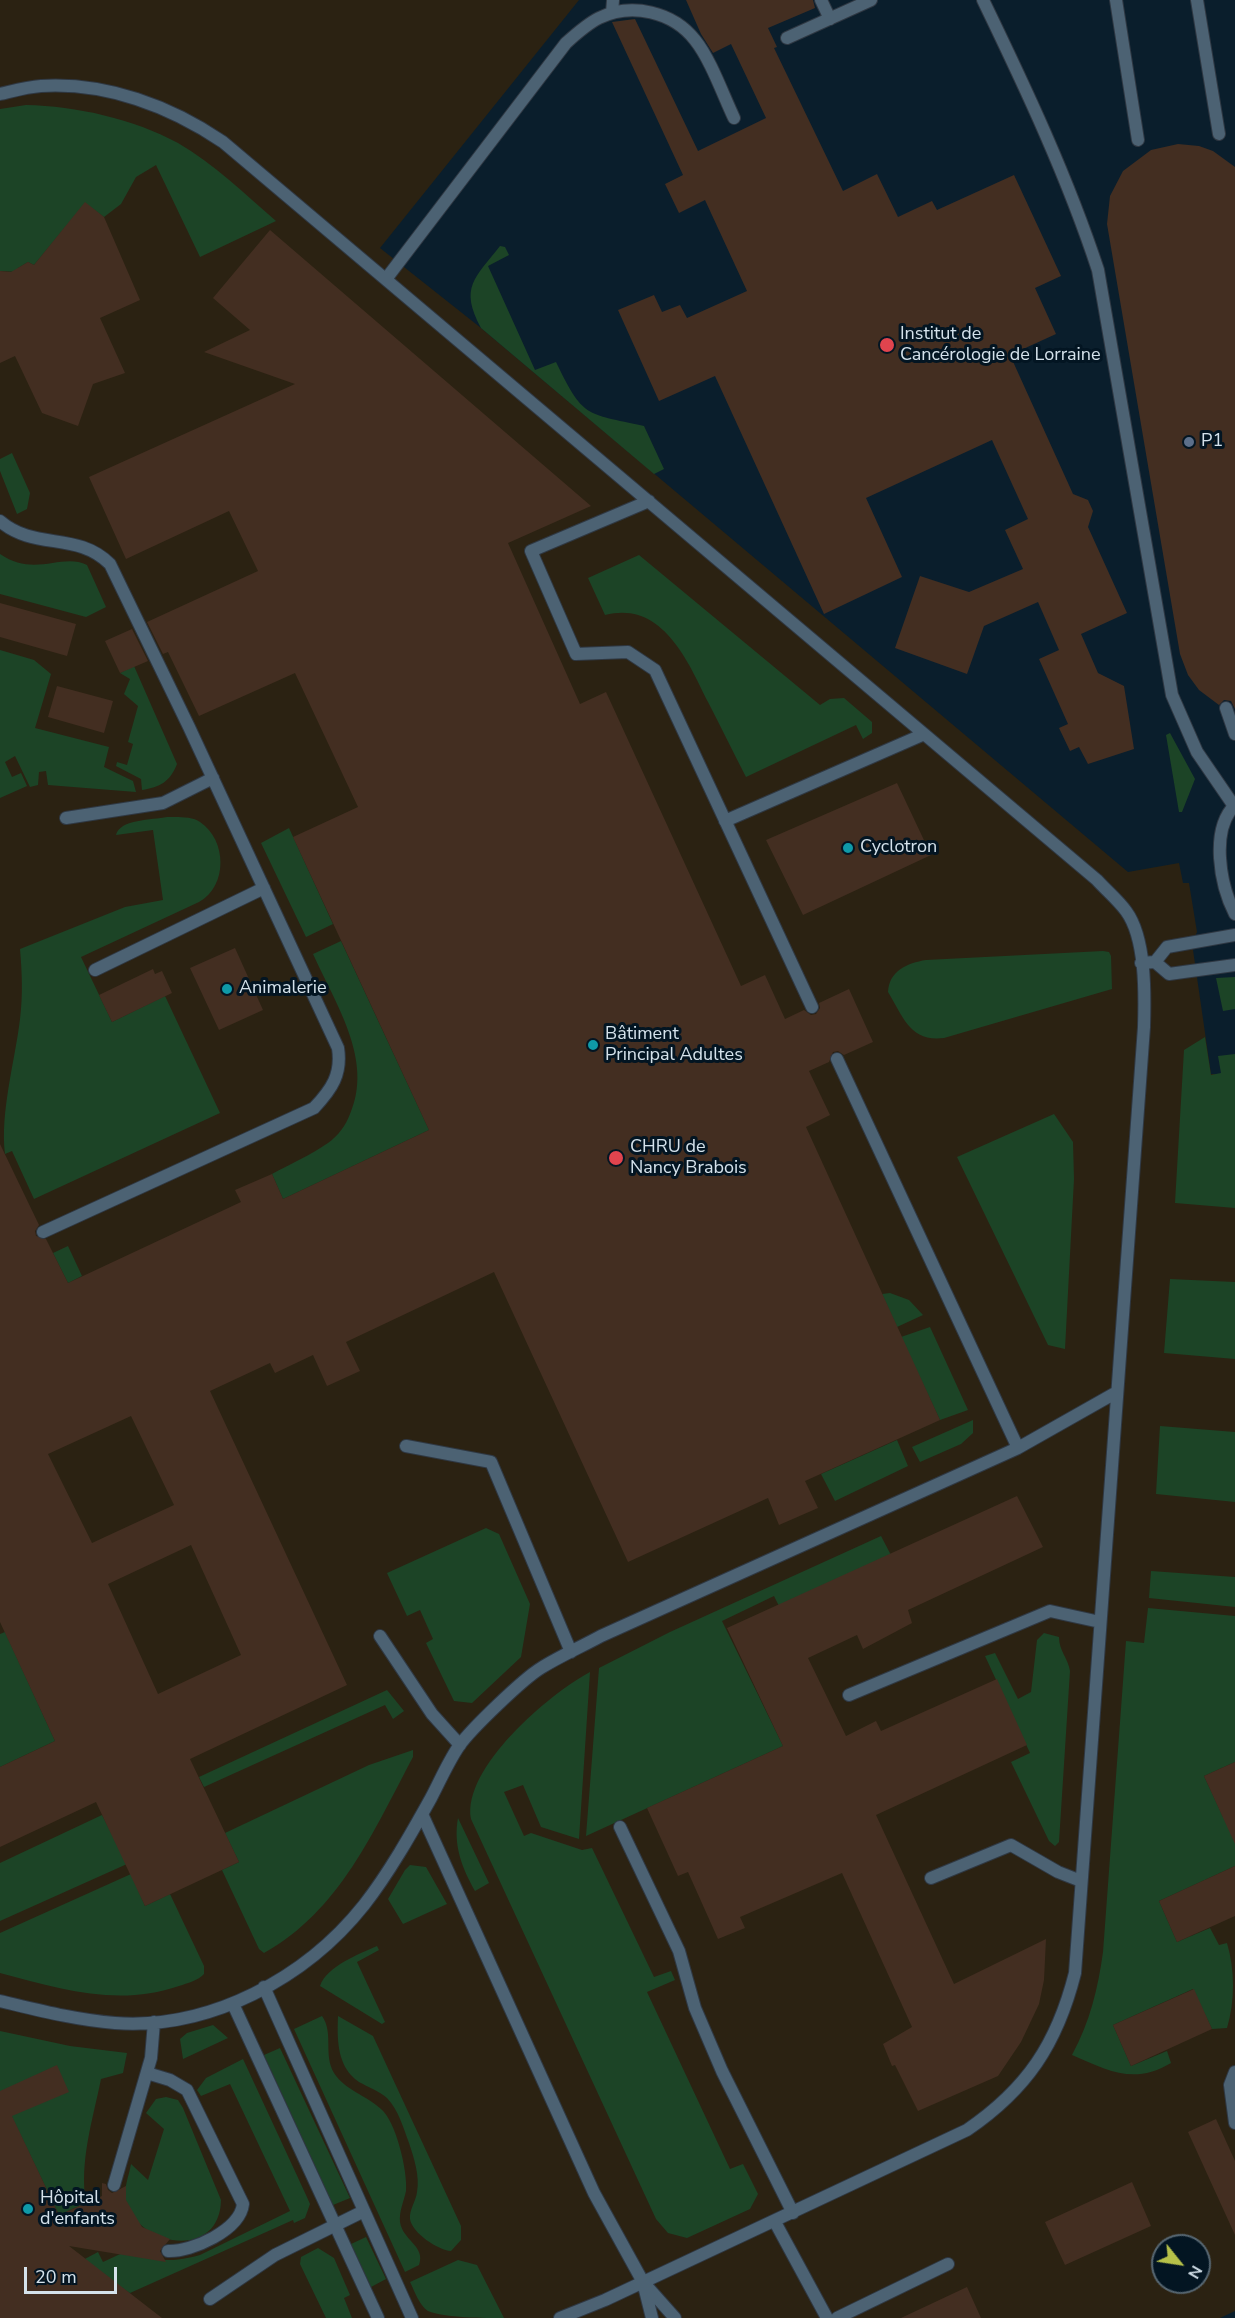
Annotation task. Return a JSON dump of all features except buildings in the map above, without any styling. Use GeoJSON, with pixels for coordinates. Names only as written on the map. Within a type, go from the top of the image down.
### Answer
{"type":"FeatureCollection","features":[{"type":"Feature","properties":{"kind":"lane"},"geometry":{"type":"LineString","coordinates":[[821,0],[830,19]]}},
{"type":"Feature","properties":{"kind":"lane"},"geometry":{"type":"LineString","coordinates":[[787,38],[871,0]]}},
{"type":"Feature","properties":{"kind":"lane"},"geometry":{"type":"LineString","coordinates":[[983,0],[1042,122],[1076,206],[1098,270],[1172,695],[1197,752],[1234,805],[1229,811],[1221,845],[1226,890],[1235,914]]}},
{"type":"Feature","properties":{"kind":"lane"},"geometry":{"type":"LineString","coordinates":[[1116,0],[1138,140]]}},
{"type":"Feature","properties":{"kind":"lane"},"geometry":{"type":"LineString","coordinates":[[1197,0],[1219,134]]}},
{"type":"Feature","properties":{"kind":"lane"},"geometry":{"type":"LineString","coordinates":[[386,279],[566,43],[612,6],[651,12],[669,18],[684,28],[696,41],[734,118]]}},
{"type":"Feature","properties":{"kind":"lane"},"geometry":{"type":"LineString","coordinates":[[0,94],[41,86],[92,89],[145,101],[190,120],[257,170],[1096,880],[1127,912],[1137,937],[1141,963],[1144,1027],[1074,1973],[1067,2004],[1047,2048],[1028,2077],[991,2114],[967,2130],[775,2222],[560,2318]]}},
{"type":"Feature","properties":{"kind":"lane"},"geometry":{"type":"LineString","coordinates":[[648,501],[531,551],[576,654],[628,652],[655,670],[812,1007]]}},
{"type":"Feature","properties":{"kind":"lane"},"geometry":{"type":"LineString","coordinates":[[0,522],[23,536],[44,541],[72,542],[88,547],[110,564],[213,778],[338,1048],[340,1064],[331,1087],[314,1108],[43,1232]]}},
{"type":"Feature","properties":{"kind":"lane"},"geometry":{"type":"LineString","coordinates":[[1226,708],[1235,734]]}},
{"type":"Feature","properties":{"kind":"lane"},"geometry":{"type":"LineString","coordinates":[[725,820],[922,735]]}},
{"type":"Feature","properties":{"kind":"lane"},"geometry":{"type":"LineString","coordinates":[[66,818],[163,803],[213,778]]}},
{"type":"Feature","properties":{"kind":"lane"},"geometry":{"type":"LineString","coordinates":[[95,970],[264,888]]}},
{"type":"Feature","properties":{"kind":"lane"},"geometry":{"type":"LineString","coordinates":[[1155,962],[1167,947],[1235,935]]}},
{"type":"Feature","properties":{"kind":"lane"},"geometry":{"type":"LineString","coordinates":[[1141,963],[1155,962],[1169,974],[1235,965]]}},
{"type":"Feature","properties":{"kind":"lane"},"geometry":{"type":"LineString","coordinates":[[837,1059],[1018,1448]]}},
{"type":"Feature","properties":{"kind":"lane"},"geometry":{"type":"LineString","coordinates":[[0,2001],[81,2020],[118,2023],[154,2022],[194,2016],[233,2004],[313,1958],[338,1934],[364,1904],[422,1814],[460,1745],[540,1669],[571,1652],[1018,1448],[1117,1392]]}},
{"type":"Feature","properties":{"kind":"lane"},"geometry":{"type":"LineString","coordinates":[[406,1446],[491,1462],[571,1652]]}},
{"type":"Feature","properties":{"kind":"lane"},"geometry":{"type":"LineString","coordinates":[[849,1695],[1050,1611],[1100,1622]]}},
{"type":"Feature","properties":{"kind":"lane"},"geometry":{"type":"LineString","coordinates":[[380,1636],[432,1714],[460,1745]]}},
{"type":"Feature","properties":{"kind":"lane"},"geometry":{"type":"LineString","coordinates":[[422,1814],[594,2193],[643,2282],[675,2318]]}},
{"type":"Feature","properties":{"kind":"lane"},"geometry":{"type":"LineString","coordinates":[[620,1827],[679,1951],[695,2008],[722,2071],[793,2213]]}},
{"type":"Feature","properties":{"kind":"lane"},"geometry":{"type":"LineString","coordinates":[[931,1878],[1011,1845],[1058,1872],[1081,1881]]}},
{"type":"Feature","properties":{"kind":"lane"},"geometry":{"type":"LineString","coordinates":[[264,1987],[412,2318]]}},
{"type":"Feature","properties":{"kind":"lane"},"geometry":{"type":"LineString","coordinates":[[233,2004],[378,2318]]}},
{"type":"Feature","properties":{"kind":"lane"},"geometry":{"type":"LineString","coordinates":[[114,2185],[147,2073],[154,2022]]}},
{"type":"Feature","properties":{"kind":"lane"},"geometry":{"type":"LineString","coordinates":[[1235,2072],[1230,2085],[1235,2123]]}},
{"type":"Feature","properties":{"kind":"lane"},"geometry":{"type":"LineString","coordinates":[[147,2073],[170,2080],[187,2090],[243,2204],[242,2211],[231,2226],[189,2249],[168,2251]]}},
{"type":"Feature","properties":{"kind":"lane"},"geometry":{"type":"LineString","coordinates":[[210,2299],[275,2255],[364,2211]]}},
{"type":"Feature","properties":{"kind":"lane"},"geometry":{"type":"LineString","coordinates":[[775,2222],[827,2318]]}},
{"type":"Feature","properties":{"kind":"lane"},"geometry":{"type":"LineString","coordinates":[[837,2318],[948,2264]]}},
{"type":"Feature","properties":{"kind":"lane"},"geometry":{"type":"LineString","coordinates":[[643,2282],[652,2318]]}},
{"type":"Feature","properties":{"kind":"shaded area","name":"CHRU de Nancy Brabois"},"geometry":{"type":"Polygon","coordinates":[[[0,0],[579,0],[380,248],[481,328],[1128,872],[1179,863],[1183,883],[1189,883],[1197,932],[1192,943],[1211,1074],[1216,1074],[1235,1171],[1235,2311],[1220,2318],[0,2318],[0,0]]]}},
{"type":"Feature","properties":{"kind":"green space"},"geometry":{"type":"Polygon","coordinates":[[[26,105],[65,108],[104,115],[161,135],[204,160],[276,221],[200,257],[156,165],[136,177],[121,204],[104,217],[85,203],[34,265],[28,262],[18,268],[19,272],[0,271],[0,109],[26,105]]]}},
{"type":"Feature","properties":{"kind":"green space"},"geometry":{"type":"Polygon","coordinates":[[[500,246],[505,247],[509,255],[488,266],[535,370],[556,362],[573,394],[588,410],[597,415],[644,426],[664,469],[654,474],[481,328],[474,314],[471,292],[477,275],[500,246]]]}},
{"type":"Feature","properties":{"kind":"green space"},"geometry":{"type":"Polygon","coordinates":[[[12,453],[30,493],[27,509],[17,514],[0,471],[0,459],[12,453]]]}},
{"type":"Feature","properties":{"kind":"green space"},"geometry":{"type":"Polygon","coordinates":[[[0,554],[25,564],[68,561],[87,565],[106,607],[86,617],[0,594],[0,554]]]}},
{"type":"Feature","properties":{"kind":"green space"},"geometry":{"type":"Polygon","coordinates":[[[639,555],[820,705],[830,699],[844,698],[872,722],[872,733],[863,739],[856,725],[746,777],[682,652],[670,638],[657,625],[642,616],[625,613],[605,615],[588,578],[639,555]]]}},
{"type":"Feature","properties":{"kind":"green space"},"geometry":{"type":"Polygon","coordinates":[[[0,650],[34,660],[51,674],[35,728],[109,747],[104,767],[133,781],[136,792],[48,785],[46,771],[39,772],[38,785],[30,787],[15,756],[5,762],[12,777],[21,773],[27,786],[0,798],[0,650]]]}},
{"type":"Feature","properties":{"kind":"green space"},"geometry":{"type":"Polygon","coordinates":[[[134,666],[177,764],[164,783],[142,790],[141,779],[116,766],[117,762],[127,765],[133,744],[128,742],[138,706],[124,694],[130,679],[120,673],[134,666]]]}},
{"type":"Feature","properties":{"kind":"green space"},"geometry":{"type":"Polygon","coordinates":[[[1170,733],[1195,779],[1182,812],[1179,812],[1166,735],[1170,733]]]}},
{"type":"Feature","properties":{"kind":"green space"},"geometry":{"type":"Polygon","coordinates":[[[167,817],[193,819],[209,830],[219,851],[221,863],[215,885],[199,902],[81,957],[112,1022],[165,996],[220,1113],[34,1199],[12,1151],[5,1154],[4,1138],[6,1104],[21,1010],[20,949],[125,907],[163,900],[153,830],[116,835],[119,830],[130,823],[167,817]]]}},
{"type":"Feature","properties":{"kind":"green space"},"geometry":{"type":"Polygon","coordinates":[[[289,828],[333,924],[306,937],[261,843],[289,828]]]}},
{"type":"Feature","properties":{"kind":"green space"},"geometry":{"type":"Polygon","coordinates":[[[341,941],[429,1130],[283,1199],[272,1174],[315,1152],[335,1137],[348,1118],[356,1094],[355,1053],[349,1032],[313,954],[341,941]]]}},
{"type":"Feature","properties":{"kind":"green space"},"geometry":{"type":"Polygon","coordinates":[[[1109,952],[1111,956],[1112,989],[944,1038],[932,1038],[916,1032],[904,1019],[888,992],[895,973],[912,963],[926,960],[1109,952]]]}},
{"type":"Feature","properties":{"kind":"green space"},"geometry":{"type":"Polygon","coordinates":[[[1235,977],[1235,1009],[1223,1011],[1216,978],[1235,977]]]}},
{"type":"Feature","properties":{"kind":"green space"},"geometry":{"type":"Polygon","coordinates":[[[1205,1037],[1211,1075],[1221,1073],[1218,1056],[1235,1054],[1235,1208],[1175,1203],[1184,1050],[1205,1037]]]}},
{"type":"Feature","properties":{"kind":"green space"},"geometry":{"type":"Polygon","coordinates":[[[1054,1114],[1073,1142],[1074,1179],[1065,1349],[1048,1345],[957,1157],[1054,1114]]]}},
{"type":"Feature","properties":{"kind":"green space"},"geometry":{"type":"Polygon","coordinates":[[[68,1246],[82,1276],[68,1283],[53,1253],[68,1246]]]}},
{"type":"Feature","properties":{"kind":"green space"},"geometry":{"type":"Polygon","coordinates":[[[1170,1279],[1235,1282],[1235,1359],[1164,1353],[1170,1279]]]}},
{"type":"Feature","properties":{"kind":"green space"},"geometry":{"type":"Polygon","coordinates":[[[890,1293],[909,1300],[923,1315],[897,1327],[882,1294],[890,1293]]]}},
{"type":"Feature","properties":{"kind":"green space"},"geometry":{"type":"Polygon","coordinates":[[[930,1327],[968,1410],[940,1420],[901,1337],[930,1327]]]}},
{"type":"Feature","properties":{"kind":"green space"},"geometry":{"type":"Polygon","coordinates":[[[973,1420],[973,1433],[961,1444],[920,1462],[912,1447],[973,1420]]]}},
{"type":"Feature","properties":{"kind":"green space"},"geometry":{"type":"Polygon","coordinates":[[[1160,1426],[1235,1432],[1235,1502],[1156,1494],[1160,1426]]]}},
{"type":"Feature","properties":{"kind":"green space"},"geometry":{"type":"Polygon","coordinates":[[[897,1440],[908,1466],[835,1501],[821,1474],[897,1440]]]}},
{"type":"Feature","properties":{"kind":"green space"},"geometry":{"type":"Polygon","coordinates":[[[486,1528],[499,1534],[530,1604],[521,1657],[472,1703],[454,1701],[426,1643],[433,1639],[420,1610],[407,1616],[387,1573],[486,1528]]]}},
{"type":"Feature","properties":{"kind":"green space"},"geometry":{"type":"Polygon","coordinates":[[[881,1536],[892,1557],[780,1608],[774,1596],[722,1621],[783,1746],[586,1836],[599,1668],[670,1632],[881,1536]]]}},
{"type":"Feature","properties":{"kind":"green space"},"geometry":{"type":"Polygon","coordinates":[[[1151,1571],[1235,1577],[1235,1607],[1149,1598],[1151,1571]]]}},
{"type":"Feature","properties":{"kind":"green space"},"geometry":{"type":"Polygon","coordinates":[[[1148,1608],[1235,1616],[1235,1762],[1204,1776],[1223,1817],[1235,1813],[1235,1866],[1159,1901],[1177,1942],[1210,1928],[1219,1945],[1227,1943],[1232,1964],[1233,1985],[1232,2007],[1227,2028],[1212,2029],[1193,1989],[1113,2025],[1131,2066],[1167,2051],[1171,2063],[1158,2070],[1133,2074],[1110,2070],[1072,2055],[1084,2030],[1092,2005],[1103,1952],[1126,1641],[1144,1643],[1148,1608]]]}},
{"type":"Feature","properties":{"kind":"green space"},"geometry":{"type":"Polygon","coordinates":[[[5,1632],[55,1741],[0,1767],[0,1634],[5,1632]]]}},
{"type":"Feature","properties":{"kind":"green space"},"geometry":{"type":"Polygon","coordinates":[[[1044,1633],[1059,1637],[1060,1646],[1070,1671],[1059,1842],[1055,1846],[1049,1841],[1011,1762],[1030,1753],[985,1656],[995,1653],[1018,1699],[1031,1692],[1037,1640],[1044,1633]]]}},
{"type":"Feature","properties":{"kind":"green space"},"geometry":{"type":"Polygon","coordinates":[[[590,1672],[579,1839],[541,1827],[523,1785],[504,1792],[524,1836],[531,1833],[582,1850],[592,1848],[654,1977],[671,1971],[675,1980],[647,1992],[730,2169],[743,2164],[758,2194],[750,2209],[687,2238],[668,2233],[656,2219],[471,1819],[472,1799],[480,1778],[494,1756],[532,1715],[553,1697],[590,1672]]]}},
{"type":"Feature","properties":{"kind":"green space"},"geometry":{"type":"Polygon","coordinates":[[[387,1690],[404,1711],[393,1719],[385,1705],[204,1787],[199,1777],[387,1690]]]}},
{"type":"Feature","properties":{"kind":"green space"},"geometry":{"type":"Polygon","coordinates":[[[413,1750],[413,1757],[369,1840],[334,1892],[291,1936],[264,1953],[259,1949],[222,1870],[239,1862],[225,1833],[369,1765],[413,1750]]]}},
{"type":"Feature","properties":{"kind":"green space"},"geometry":{"type":"Polygon","coordinates":[[[102,1815],[127,1864],[0,1921],[0,1863],[102,1815]]]}},
{"type":"Feature","properties":{"kind":"green space"},"geometry":{"type":"Polygon","coordinates":[[[458,1818],[489,1883],[475,1891],[460,1856],[457,1838],[458,1818]]]}},
{"type":"Feature","properties":{"kind":"green space"},"geometry":{"type":"Polygon","coordinates":[[[410,1865],[426,1867],[447,1904],[403,1924],[388,1899],[410,1865]]]}},
{"type":"Feature","properties":{"kind":"green space"},"geometry":{"type":"Polygon","coordinates":[[[131,1874],[145,1906],[170,1894],[204,1966],[204,1974],[189,1983],[157,1992],[112,1995],[67,1990],[0,1973],[0,1933],[131,1874]]]}},
{"type":"Feature","properties":{"kind":"green space"},"geometry":{"type":"Polygon","coordinates":[[[377,1946],[379,1950],[357,1962],[385,2022],[382,2024],[320,1986],[329,1972],[336,1967],[377,1946]]]}},
{"type":"Feature","properties":{"kind":"green space"},"geometry":{"type":"Polygon","coordinates":[[[322,2016],[326,2023],[329,2058],[334,2073],[350,2089],[381,2109],[392,2124],[396,2135],[406,2183],[400,2222],[405,2234],[417,2248],[420,2258],[419,2265],[405,2272],[294,2029],[322,2016]]]}},
{"type":"Feature","properties":{"kind":"green space"},"geometry":{"type":"Polygon","coordinates":[[[338,2016],[373,2036],[461,2226],[461,2240],[451,2251],[439,2248],[426,2240],[412,2224],[410,2216],[418,2180],[415,2161],[403,2125],[387,2098],[359,2082],[346,2069],[338,2043],[338,2016]]]}},
{"type":"Feature","properties":{"kind":"green space"},"geometry":{"type":"Polygon","coordinates":[[[213,2025],[228,2038],[183,2059],[180,2039],[187,2033],[213,2025]]]}},
{"type":"Feature","properties":{"kind":"green space"},"geometry":{"type":"Polygon","coordinates":[[[0,2031],[70,2046],[127,2053],[123,2073],[101,2079],[84,2172],[86,2203],[59,2215],[0,2092],[0,2031]]]}},
{"type":"Feature","properties":{"kind":"green space"},"geometry":{"type":"Polygon","coordinates":[[[280,2048],[350,2198],[333,2205],[264,2055],[280,2048]]]}},
{"type":"Feature","properties":{"kind":"green space"},"geometry":{"type":"Polygon","coordinates":[[[243,2059],[310,2204],[305,2218],[294,2223],[293,2220],[130,2293],[81,2261],[98,2252],[103,2262],[131,2249],[157,2259],[190,2258],[290,2211],[230,2084],[201,2096],[197,2090],[206,2078],[243,2059]]]}},
{"type":"Feature","properties":{"kind":"green space"},"geometry":{"type":"Polygon","coordinates":[[[166,2097],[178,2100],[183,2108],[221,2200],[217,2219],[208,2232],[194,2239],[178,2241],[162,2237],[146,2229],[134,2217],[125,2196],[131,2164],[148,2180],[164,2129],[146,2113],[156,2099],[166,2097]]]}},
{"type":"Feature","properties":{"kind":"green space"},"geometry":{"type":"Polygon","coordinates":[[[366,2237],[386,2279],[371,2287],[351,2244],[366,2237]]]}},
{"type":"Feature","properties":{"kind":"green space"},"geometry":{"type":"Polygon","coordinates":[[[318,2248],[334,2258],[350,2295],[344,2298],[352,2318],[326,2318],[300,2264],[301,2257],[318,2248]]]}},
{"type":"Feature","properties":{"kind":"green space"},"geometry":{"type":"Polygon","coordinates":[[[458,2260],[477,2265],[504,2318],[444,2315],[428,2311],[422,2305],[410,2282],[458,2260]]]}},
{"type":"Feature","properties":{"kind":"place","name":"Institut de Cancérologie de Lorraine"},"geometry":{"type":"Point","coordinates":[887,345]}},
{"type":"Feature","properties":{"kind":"place","name":"P1"},"geometry":{"type":"Point","coordinates":[1189,442]}},
{"type":"Feature","properties":{"kind":"place","name":"Cyclotron"},"geometry":{"type":"Point","coordinates":[848,848]}},
{"type":"Feature","properties":{"kind":"place","name":"Animalerie"},"geometry":{"type":"Point","coordinates":[227,989]}},
{"type":"Feature","properties":{"kind":"place","name":"Bâtiment Principal Adultes"},"geometry":{"type":"Point","coordinates":[593,1045]}},
{"type":"Feature","properties":{"kind":"place","name":"CHRU de Nancy Brabois"},"geometry":{"type":"Point","coordinates":[616,1158]}},
{"type":"Feature","properties":{"kind":"place","name":"Hôpital d'enfants"},"geometry":{"type":"Point","coordinates":[28,2209]}}]}
